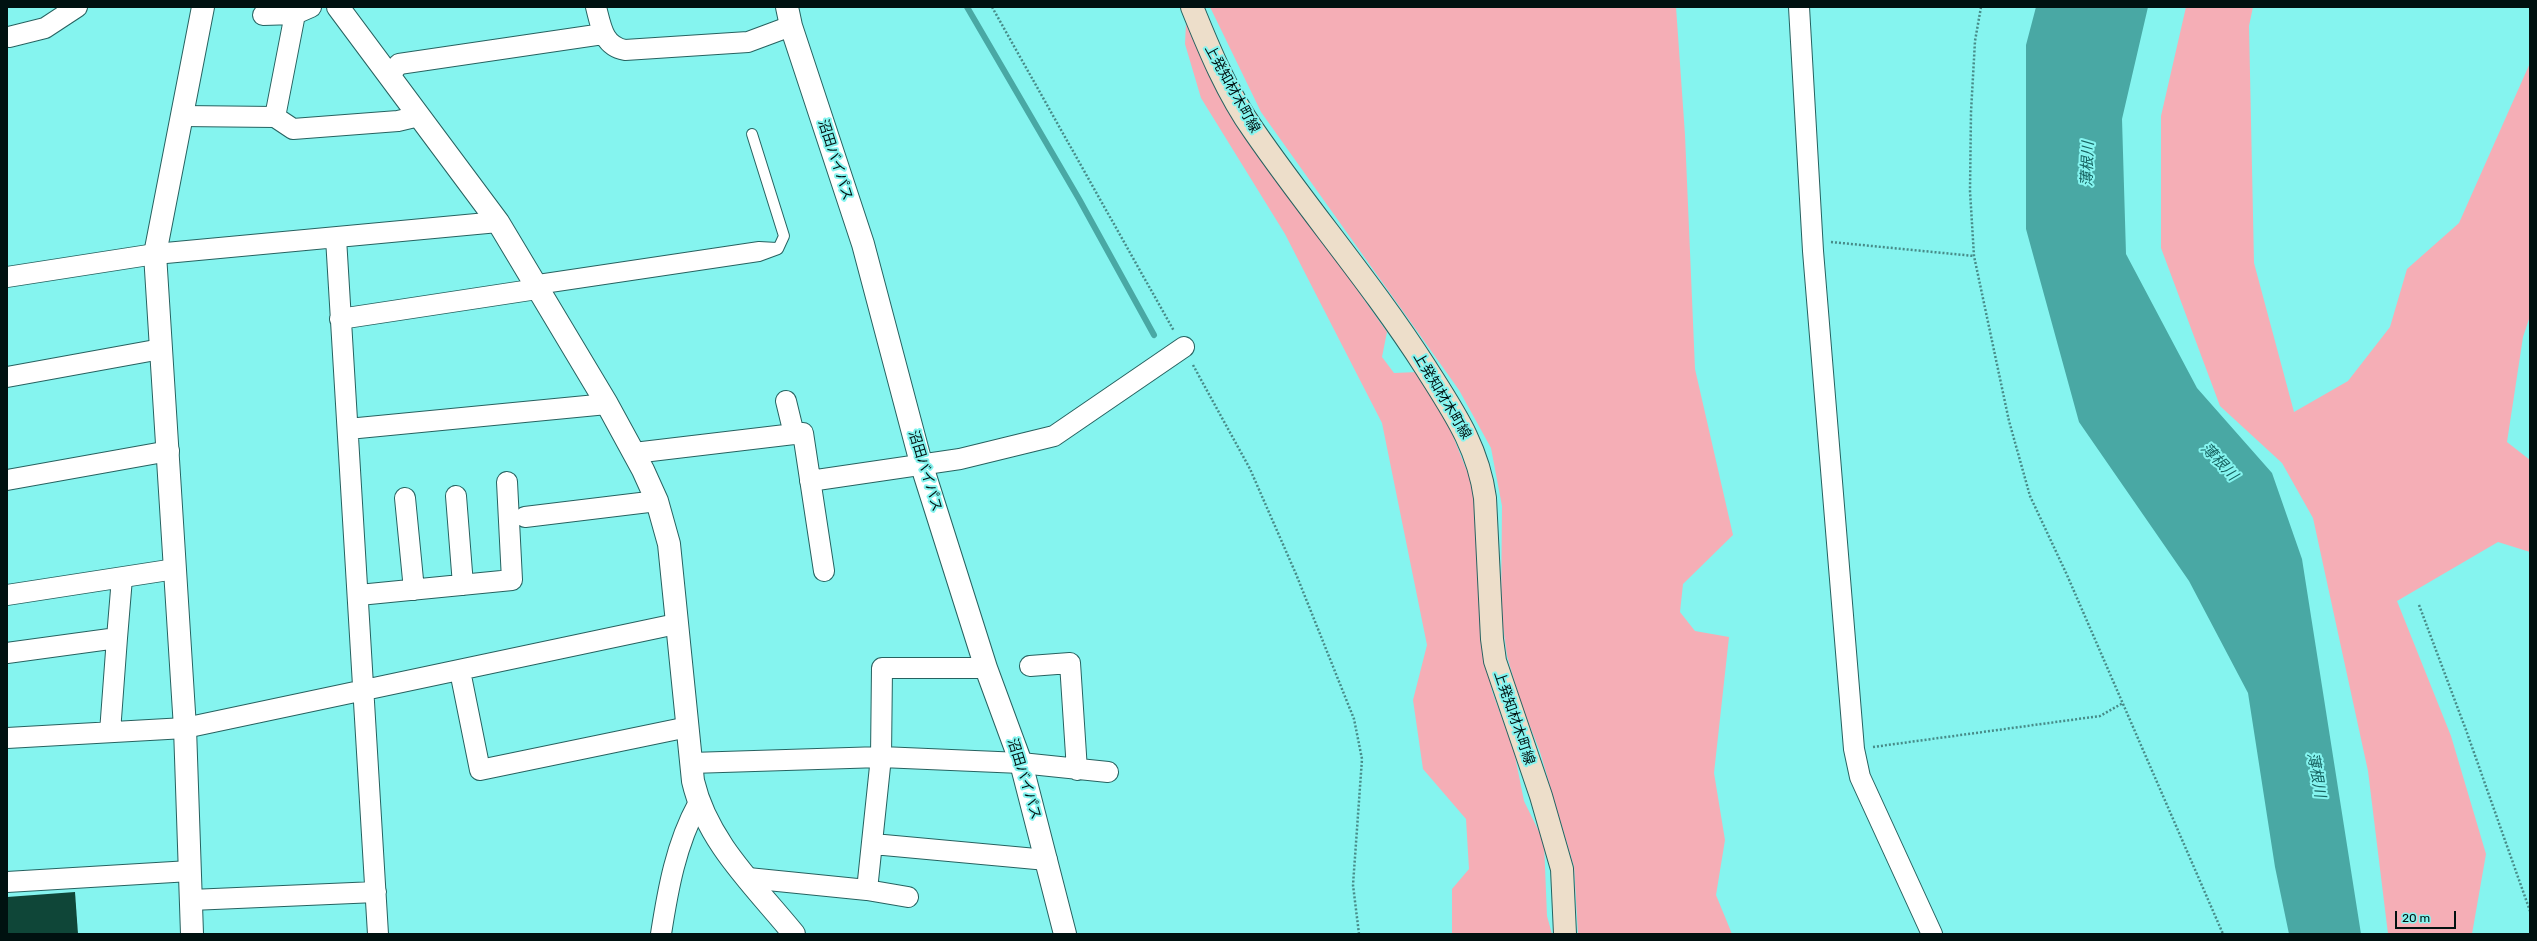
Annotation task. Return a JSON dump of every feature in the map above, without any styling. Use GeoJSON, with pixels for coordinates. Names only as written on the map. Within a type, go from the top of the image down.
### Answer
{"type":"FeatureCollection","features":[{"type":"Feature","properties":{"kind":"main road","name":"上発知材木町線"},"geometry":{"type":"LineString","coordinates":[[1192,7],[1210,50],[1253,130],[1406,337],[1464,428],[1474,452],[1482,476],[1485,498],[1492,639],[1495,661],[1541,796],[1562,869],[1565,934]]}},
{"type":"Feature","properties":{"kind":"street"},"geometry":{"type":"LineString","coordinates":[[9,37],[45,28],[76,7]]}},
{"type":"Feature","properties":{"kind":"street"},"geometry":{"type":"LineString","coordinates":[[192,934],[185,728],[169,451],[155,254],[203,7]]}},
{"type":"Feature","properties":{"kind":"street"},"geometry":{"type":"LineString","coordinates":[[338,7],[498,222],[634,453],[657,501],[669,544],[691,763],[698,804],[724,851],[794,934]]}},
{"type":"Feature","properties":{"kind":"street"},"geometry":{"type":"LineString","coordinates":[[596,7],[603,34],[615,48],[625,50],[748,42],[789,17]]}},
{"type":"Feature","properties":{"kind":"street"},"geometry":{"type":"LineString","coordinates":[[1799,7],[1813,251],[1854,749],[1860,777],[1932,934]]}},
{"type":"Feature","properties":{"kind":"street"},"geometry":{"type":"LineString","coordinates":[[263,15],[303,11],[275,117]]}},
{"type":"Feature","properties":{"kind":"street","name":"沼田バイパス"},"geometry":{"type":"LineString","coordinates":[[789,17],[862,244],[921,463],[986,668],[1021,763],[1065,934]]}},
{"type":"Feature","properties":{"kind":"street"},"geometry":{"type":"LineString","coordinates":[[389,75],[399,64],[603,34]]}},
{"type":"Feature","properties":{"kind":"street"},"geometry":{"type":"LineString","coordinates":[[182,116],[275,117],[294,128],[398,121],[419,116]]}},
{"type":"Feature","properties":{"kind":"street"},"geometry":{"type":"LineString","coordinates":[[7,277],[155,254],[498,222]]}},
{"type":"Feature","properties":{"kind":"street"},"geometry":{"type":"LineString","coordinates":[[336,238],[378,934]]}},
{"type":"Feature","properties":{"kind":"street"},"geometry":{"type":"LineString","coordinates":[[340,319],[534,285]]}},
{"type":"Feature","properties":{"kind":"street"},"geometry":{"type":"LineString","coordinates":[[810,481],[921,463],[960,460],[1054,436],[1184,347]]}},
{"type":"Feature","properties":{"kind":"street"},"geometry":{"type":"LineString","coordinates":[[7,377],[161,349]]}},
{"type":"Feature","properties":{"kind":"street"},"geometry":{"type":"LineString","coordinates":[[786,401],[794,434]]}},
{"type":"Feature","properties":{"kind":"street"},"geometry":{"type":"LineString","coordinates":[[348,429],[606,404]]}},
{"type":"Feature","properties":{"kind":"street"},"geometry":{"type":"LineString","coordinates":[[634,453],[803,433],[824,571]]}},
{"type":"Feature","properties":{"kind":"street"},"geometry":{"type":"LineString","coordinates":[[7,480],[169,451]]}},
{"type":"Feature","properties":{"kind":"street"},"geometry":{"type":"LineString","coordinates":[[358,595],[512,580],[507,482]]}},
{"type":"Feature","properties":{"kind":"street"},"geometry":{"type":"LineString","coordinates":[[456,496],[463,585]]}},
{"type":"Feature","properties":{"kind":"street"},"geometry":{"type":"LineString","coordinates":[[405,498],[414,590]]}},
{"type":"Feature","properties":{"kind":"street"},"geometry":{"type":"LineString","coordinates":[[525,517],[657,501]]}},
{"type":"Feature","properties":{"kind":"street"},"geometry":{"type":"LineString","coordinates":[[7,595],[175,569]]}},
{"type":"Feature","properties":{"kind":"street"},"geometry":{"type":"LineString","coordinates":[[110,732],[122,578]]}},
{"type":"Feature","properties":{"kind":"street"},"geometry":{"type":"LineString","coordinates":[[7,738],[185,728],[676,624]]}},
{"type":"Feature","properties":{"kind":"street"},"geometry":{"type":"LineString","coordinates":[[7,653],[117,638]]}},
{"type":"Feature","properties":{"kind":"street"},"geometry":{"type":"LineString","coordinates":[[1030,666],[1070,663],[1077,770]]}},
{"type":"Feature","properties":{"kind":"street"},"geometry":{"type":"LineString","coordinates":[[867,890],[882,757],[882,668],[986,668]]}},
{"type":"Feature","properties":{"kind":"street"},"geometry":{"type":"LineString","coordinates":[[460,670],[480,770],[688,727]]}},
{"type":"Feature","properties":{"kind":"street"},"geometry":{"type":"LineString","coordinates":[[691,763],[882,757],[1021,763],[1077,770],[1108,772]]}},
{"type":"Feature","properties":{"kind":"street"},"geometry":{"type":"LineString","coordinates":[[661,934],[668,889],[686,825],[698,804]]}},
{"type":"Feature","properties":{"kind":"street"},"geometry":{"type":"LineString","coordinates":[[872,844],[1047,860]]}},
{"type":"Feature","properties":{"kind":"street"},"geometry":{"type":"LineString","coordinates":[[7,882],[190,872]]}},
{"type":"Feature","properties":{"kind":"street"},"geometry":{"type":"LineString","coordinates":[[748,878],[867,890],[908,897]]}},
{"type":"Feature","properties":{"kind":"street"},"geometry":{"type":"LineString","coordinates":[[191,900],[376,892]]}},
{"type":"Feature","properties":{"kind":"lane"},"geometry":{"type":"LineString","coordinates":[[534,285],[759,246],[778,249],[784,236],[752,134]]}},
{"type":"Feature","properties":{"kind":"path"},"geometry":{"type":"LineString","coordinates":[[992,7],[1184,347],[1250,469],[1296,574],[1354,719],[1362,759],[1353,885],[1359,934]]}},
{"type":"Feature","properties":{"kind":"path"},"geometry":{"type":"LineString","coordinates":[[1981,7],[1975,41],[1971,112],[1970,191],[1974,256],[2009,421],[2030,496],[2123,703],[2223,934]]}},
{"type":"Feature","properties":{"kind":"path"},"geometry":{"type":"LineString","coordinates":[[1813,251],[1827,242],[1974,256]]}},
{"type":"Feature","properties":{"kind":"path"},"geometry":{"type":"LineString","coordinates":[[2418,605],[2466,730],[2530,911]]}},
{"type":"Feature","properties":{"kind":"path"},"geometry":{"type":"LineString","coordinates":[[1854,749],[2100,716],[2123,703]]}},
{"type":"Feature","properties":{"kind":"shaded area"},"geometry":{"type":"Polygon","coordinates":[[[1210,7],[1676,7],[1685,135],[1695,369],[1733,535],[1683,584],[1680,612],[1695,631],[1729,637],[1714,773],[1725,840],[1716,895],[1732,934],[1578,934],[1574,867],[1540,752],[1520,701],[1507,656],[1501,612],[1502,506],[1491,448],[1459,390],[1261,112],[1210,7]]]}},
{"type":"Feature","properties":{"kind":"shaded area"},"geometry":{"type":"Polygon","coordinates":[[[2186,7],[2253,7],[2249,26],[2254,263],[2294,412],[2348,381],[2390,327],[2407,269],[2459,223],[2530,63],[2530,316],[2523,337],[2507,442],[2530,460],[2530,552],[2498,542],[2397,601],[2451,736],[2486,854],[2472,934],[2388,934],[2368,771],[2313,518],[2282,463],[2220,406],[2161,248],[2161,116],[2186,7]]]}},
{"type":"Feature","properties":{"kind":"shaded area"},"geometry":{"type":"Polygon","coordinates":[[[1186,23],[1233,114],[1387,332],[1382,357],[1394,373],[1418,372],[1441,406],[1475,491],[1485,646],[1492,691],[1514,751],[1524,801],[1544,842],[1547,916],[1552,934],[1452,934],[1452,889],[1469,869],[1466,819],[1423,769],[1413,700],[1427,645],[1382,423],[1285,234],[1201,98],[1185,44],[1186,23]]]}},
{"type":"Feature","properties":{"kind":"water","name":"薄根川"},"geometry":{"type":"Polygon","coordinates":[[[2036,7],[2148,7],[2122,119],[2126,254],[2197,388],[2272,473],[2302,559],[2361,934],[2289,934],[2275,867],[2248,693],[2189,581],[2079,422],[2026,229],[2026,45],[2036,7]]]}},
{"type":"Feature","properties":{"kind":"building"},"geometry":{"type":"Polygon","coordinates":[[[75,892],[78,934],[7,934],[7,897],[75,892]]]}},
{"type":"Feature","properties":{"kind":"waterway"},"geometry":{"type":"LineString","coordinates":[[967,7],[1079,199],[1154,335]]}}]}
